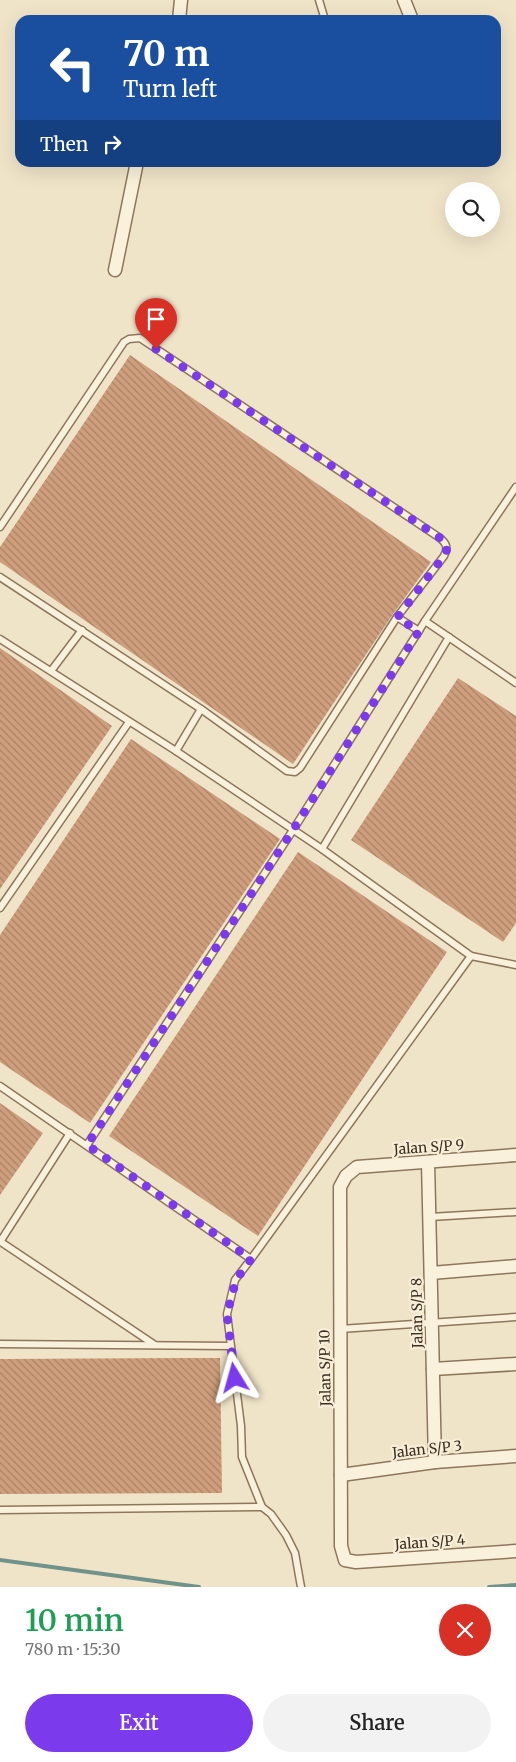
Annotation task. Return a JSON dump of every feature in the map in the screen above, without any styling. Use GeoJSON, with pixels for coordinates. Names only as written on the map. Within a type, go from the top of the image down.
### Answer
{"type":"FeatureCollection","features":[{"type":"Feature","properties":{"kind":"street"},"geometry":{"type":"LineString","coordinates":[[180,15],[181,0]]}},
{"type":"Feature","properties":{"kind":"street"},"geometry":{"type":"LineString","coordinates":[[404,0],[410,15]]}},
{"type":"Feature","properties":{"kind":"street"},"geometry":{"type":"LineString","coordinates":[[115,270],[135,167]]}},
{"type":"Feature","properties":{"kind":"street","name":"Jalan S/P 9"},"geometry":{"type":"LineString","coordinates":[[346,1176],[357,1167],[516,1154]]}},
{"type":"Feature","properties":{"kind":"street","name":"Jalan S/P 8"},"geometry":{"type":"LineString","coordinates":[[428,1162],[435,1462]]}},
{"type":"Feature","properties":{"kind":"street","name":"Jalan S/P 10"},"geometry":{"type":"LineString","coordinates":[[346,1176],[340,1187],[341,1546],[346,1560]]}},
{"type":"Feature","properties":{"kind":"street"},"geometry":{"type":"LineString","coordinates":[[431,1273],[516,1266]]}},
{"type":"Feature","properties":{"kind":"street"},"geometry":{"type":"LineString","coordinates":[[433,1369],[516,1364]]}},
{"type":"Feature","properties":{"kind":"street","name":"Jalan S/P 3"},"geometry":{"type":"LineString","coordinates":[[341,1475],[435,1462],[516,1456]]}},
{"type":"Feature","properties":{"kind":"street","name":"Jalan S/P 4"},"geometry":{"type":"LineString","coordinates":[[346,1560],[356,1562],[516,1551]]}},
{"type":"Feature","properties":{"kind":"lane"},"geometry":{"type":"LineString","coordinates":[[319,0],[324,15]]}},
{"type":"Feature","properties":{"kind":"lane"},"geometry":{"type":"LineString","coordinates":[[0,527],[124,342],[130,338],[140,338],[446,543],[447,549],[444,556],[397,618],[300,768],[295,772],[287,771],[201,709],[0,577]]}},
{"type":"Feature","properties":{"kind":"lane"},"geometry":{"type":"LineString","coordinates":[[87,1145],[293,830],[425,620],[515,489]]}},
{"type":"Feature","properties":{"kind":"lane"},"geometry":{"type":"LineString","coordinates":[[0,513],[6,517]]}},
{"type":"Feature","properties":{"kind":"lane"},"geometry":{"type":"LineString","coordinates":[[397,618],[419,631]]}},
{"type":"Feature","properties":{"kind":"lane"},"geometry":{"type":"LineString","coordinates":[[425,620],[516,683]]}},
{"type":"Feature","properties":{"kind":"lane"},"geometry":{"type":"LineString","coordinates":[[51,671],[82,630]]}},
{"type":"Feature","properties":{"kind":"lane"},"geometry":{"type":"LineString","coordinates":[[322,849],[449,637]]}},
{"type":"Feature","properties":{"kind":"lane"},"geometry":{"type":"LineString","coordinates":[[0,639],[322,849],[471,956],[516,965]]}},
{"type":"Feature","properties":{"kind":"lane"},"geometry":{"type":"LineString","coordinates":[[176,752],[201,709]]}},
{"type":"Feature","properties":{"kind":"lane"},"geometry":{"type":"LineString","coordinates":[[0,908],[129,722]]}},
{"type":"Feature","properties":{"kind":"lane"},"geometry":{"type":"LineString","coordinates":[[301,1587],[295,1553],[271,1514],[262,1507],[242,1457],[241,1426],[227,1314],[231,1297],[236,1280],[471,956]]}},
{"type":"Feature","properties":{"kind":"lane"},"geometry":{"type":"LineString","coordinates":[[0,1086],[251,1259]]}},
{"type":"Feature","properties":{"kind":"lane"},"geometry":{"type":"LineString","coordinates":[[70,1133],[0,1242],[156,1345]]}},
{"type":"Feature","properties":{"kind":"lane"},"geometry":{"type":"LineString","coordinates":[[430,1217],[516,1212]]}},
{"type":"Feature","properties":{"kind":"lane"},"geometry":{"type":"LineString","coordinates":[[340,1329],[516,1317]]}},
{"type":"Feature","properties":{"kind":"lane"},"geometry":{"type":"LineString","coordinates":[[0,1344],[230,1346]]}},
{"type":"Feature","properties":{"kind":"lane"},"geometry":{"type":"LineString","coordinates":[[0,1510],[262,1507]]}},
{"type":"Feature","properties":{"kind":"building"},"geometry":{"type":"Polygon","coordinates":[[[130,355],[431,562],[393,614],[293,764],[0,562],[0,547],[130,355]]]}},
{"type":"Feature","properties":{"kind":"building"},"geometry":{"type":"Polygon","coordinates":[[[0,648],[112,726],[0,889],[0,648]]]}},
{"type":"Feature","properties":{"kind":"building"},"geometry":{"type":"Polygon","coordinates":[[[458,678],[516,716],[516,923],[503,942],[351,840],[458,678]]]}},
{"type":"Feature","properties":{"kind":"building"},"geometry":{"type":"Polygon","coordinates":[[[131,739],[280,839],[90,1123],[0,1062],[0,935],[131,739]]]}},
{"type":"Feature","properties":{"kind":"building"},"geometry":{"type":"Polygon","coordinates":[[[298,852],[447,952],[258,1236],[109,1136],[298,852]]]}},
{"type":"Feature","properties":{"kind":"building"},"geometry":{"type":"Polygon","coordinates":[[[0,1103],[43,1133],[0,1195],[0,1103]]]}},
{"type":"Feature","properties":{"kind":"building"},"geometry":{"type":"Polygon","coordinates":[[[220,1358],[222,1493],[0,1494],[0,1359],[220,1358]]]}},
{"type":"Feature","properties":{"kind":"waterway"},"geometry":{"type":"LineString","coordinates":[[0,1560],[199,1587]]}},
{"type":"Feature","properties":{"kind":"waterway"},"geometry":{"type":"LineString","coordinates":[[489,1587],[516,1585]]}},
{"type":"Feature","properties":{"kind":"route"},"geometry":{"type":"LineString","coordinates":[[156,349],[440,538],[446,543],[447,549],[444,556],[397,618],[419,631],[293,830],[87,1145],[251,1259],[236,1280],[227,1314],[235,1378]]}}]}
